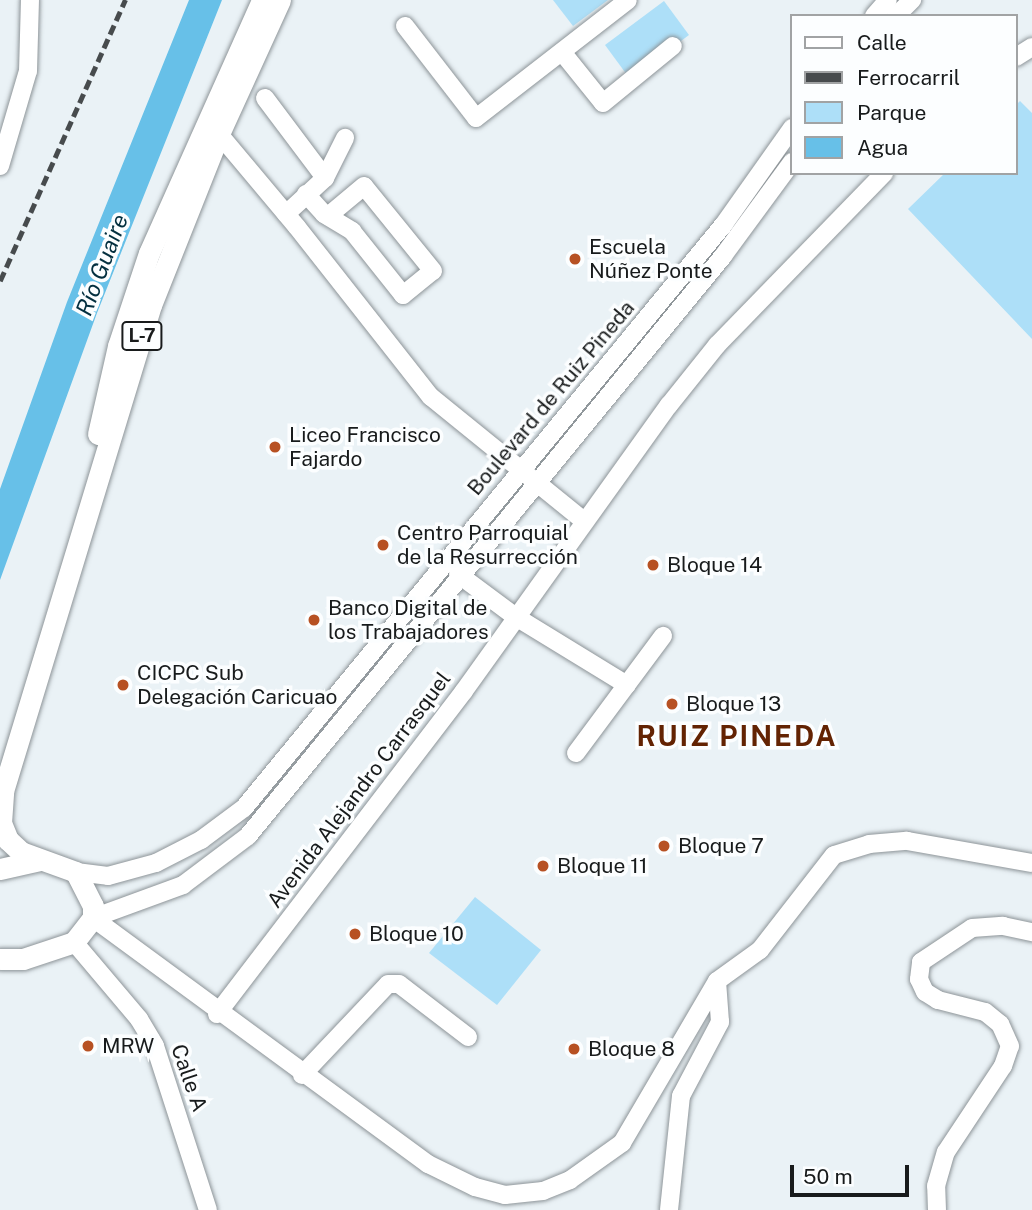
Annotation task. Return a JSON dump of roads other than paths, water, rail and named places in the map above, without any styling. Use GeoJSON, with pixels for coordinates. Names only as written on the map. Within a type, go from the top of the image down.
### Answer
{"type":"FeatureCollection","features":[{"type":"Feature","properties":{"kind":"main road","name":"L-7"},"geometry":{"type":"LineString","coordinates":[[40,860],[8,840],[1,824],[1,796],[151,305],[211,129],[262,0]]}},
{"type":"Feature","properties":{"kind":"main road","name":"L-7"},"geometry":{"type":"LineString","coordinates":[[211,129],[281,0]]}},
{"type":"Feature","properties":{"kind":"main road"},"geometry":{"type":"LineString","coordinates":[[0,869],[40,860],[76,872],[93,906],[93,918],[74,942],[0,967]]}},
{"type":"Feature","properties":{"kind":"main road"},"geometry":{"type":"LineString","coordinates":[[0,959],[23,959]]}},
{"type":"Feature","properties":{"kind":"street"},"geometry":{"type":"LineString","coordinates":[[405,26],[476,118],[628,0]]}},
{"type":"Feature","properties":{"kind":"street"},"geometry":{"type":"LineString","coordinates":[[886,8],[912,0]]}},
{"type":"Feature","properties":{"kind":"street"},"geometry":{"type":"LineString","coordinates":[[0,165],[28,71],[31,2]]}},
{"type":"Feature","properties":{"kind":"street"},"geometry":{"type":"LineString","coordinates":[[562,52],[603,103],[673,46]]}},
{"type":"Feature","properties":{"kind":"street"},"geometry":{"type":"LineString","coordinates":[[265,98],[325,178]]}},
{"type":"Feature","properties":{"kind":"street"},"geometry":{"type":"LineString","coordinates":[[211,129],[286,214],[431,397],[584,521]]}},
{"type":"Feature","properties":{"kind":"street","name":"Boulevard de Ruiz Pineda"},"geometry":{"type":"LineString","coordinates":[[76,872],[108,876],[156,863],[201,839],[244,808],[519,470],[724,224],[790,131]]}},
{"type":"Feature","properties":{"kind":"street"},"geometry":{"type":"LineString","coordinates":[[286,214],[325,178],[345,138]]}},
{"type":"Feature","properties":{"kind":"street","name":"Boulevard de Ruiz Pineda"},"geometry":{"type":"LineString","coordinates":[[93,918],[183,885],[248,835],[458,575],[723,256],[790,165]]}},
{"type":"Feature","properties":{"kind":"street","name":"Avenida Alejandro Carrasquel"},"geometry":{"type":"LineString","coordinates":[[217,1014],[717,345],[882,175]]}},
{"type":"Feature","properties":{"kind":"street"},"geometry":{"type":"LineString","coordinates":[[306,194],[328,216],[352,230],[403,295],[433,271],[363,186],[328,216]]}},
{"type":"Feature","properties":{"kind":"street"},"geometry":{"type":"LineString","coordinates":[[458,575],[516,617],[626,685]]}},
{"type":"Feature","properties":{"kind":"street"},"geometry":{"type":"LineString","coordinates":[[576,754],[663,636]]}},
{"type":"Feature","properties":{"kind":"street"},"geometry":{"type":"LineString","coordinates":[[93,918],[217,1014],[428,1164],[475,1187],[505,1195],[543,1191],[570,1180],[622,1143],[717,981],[760,950],[834,855],[869,844],[907,841],[1032,863]]}},
{"type":"Feature","properties":{"kind":"street"},"geometry":{"type":"LineString","coordinates":[[937,1210],[936,1186],[946,1152],[1003,1066],[1010,1046],[1000,1024],[985,1012],[938,1000],[925,992],[919,979],[922,962],[972,928],[1003,926],[1032,932]]}},
{"type":"Feature","properties":{"kind":"street","name":"Calle A"},"geometry":{"type":"LineString","coordinates":[[74,942],[139,1019],[155,1046],[208,1210]]}},
{"type":"Feature","properties":{"kind":"street"},"geometry":{"type":"LineString","coordinates":[[669,1210],[681,1096],[720,1022],[717,981]]}},
{"type":"Feature","properties":{"kind":"street"},"geometry":{"type":"LineString","coordinates":[[302,1075],[388,984],[400,984],[468,1037]]}},
{"type":"Feature","properties":{"kind":"water","name":"Río Guaire"},"geometry":{"type":"Polygon","coordinates":[[[189,0],[222,0],[97,313],[0,580],[0,489],[67,302],[189,0]]]}},
{"type":"Feature","properties":{"kind":"railway"},"geometry":{"type":"LineString","coordinates":[[0,281],[125,0]]}},
{"type":"Feature","properties":{"kind":"place","name":"Escuela Núñez Ponte"},"geometry":{"type":"Point","coordinates":[575,259]}},
{"type":"Feature","properties":{"kind":"place","name":"Liceo Francisco Fajardo"},"geometry":{"type":"Point","coordinates":[275,447]}},
{"type":"Feature","properties":{"kind":"place","name":"Centro Parroquial de la Resurrección"},"geometry":{"type":"Point","coordinates":[383,545]}},
{"type":"Feature","properties":{"kind":"place","name":"Bloque 14"},"geometry":{"type":"Point","coordinates":[653,565]}},
{"type":"Feature","properties":{"kind":"place","name":"Banco Digital de los Trabajadores"},"geometry":{"type":"Point","coordinates":[314,620]}},
{"type":"Feature","properties":{"kind":"place","name":"CICPC Sub Delegación Caricuao"},"geometry":{"type":"Point","coordinates":[123,685]}},
{"type":"Feature","properties":{"kind":"place","name":"Bloque 13"},"geometry":{"type":"Point","coordinates":[672,704]}},
{"type":"Feature","properties":{"kind":"place","name":"Bloque 7"},"geometry":{"type":"Point","coordinates":[664,846]}},
{"type":"Feature","properties":{"kind":"place","name":"Bloque 11"},"geometry":{"type":"Point","coordinates":[543,866]}},
{"type":"Feature","properties":{"kind":"place","name":"Bloque 10"},"geometry":{"type":"Point","coordinates":[355,934]}},
{"type":"Feature","properties":{"kind":"place","name":"MRW"},"geometry":{"type":"Point","coordinates":[88,1046]}},
{"type":"Feature","properties":{"kind":"place","name":"Bloque 8"},"geometry":{"type":"Point","coordinates":[574,1049]}},
{"type":"Feature","properties":{"kind":"district","name":"RUIZ PINEDA"},"geometry":{"type":"Point","coordinates":[737,736]}}]}
